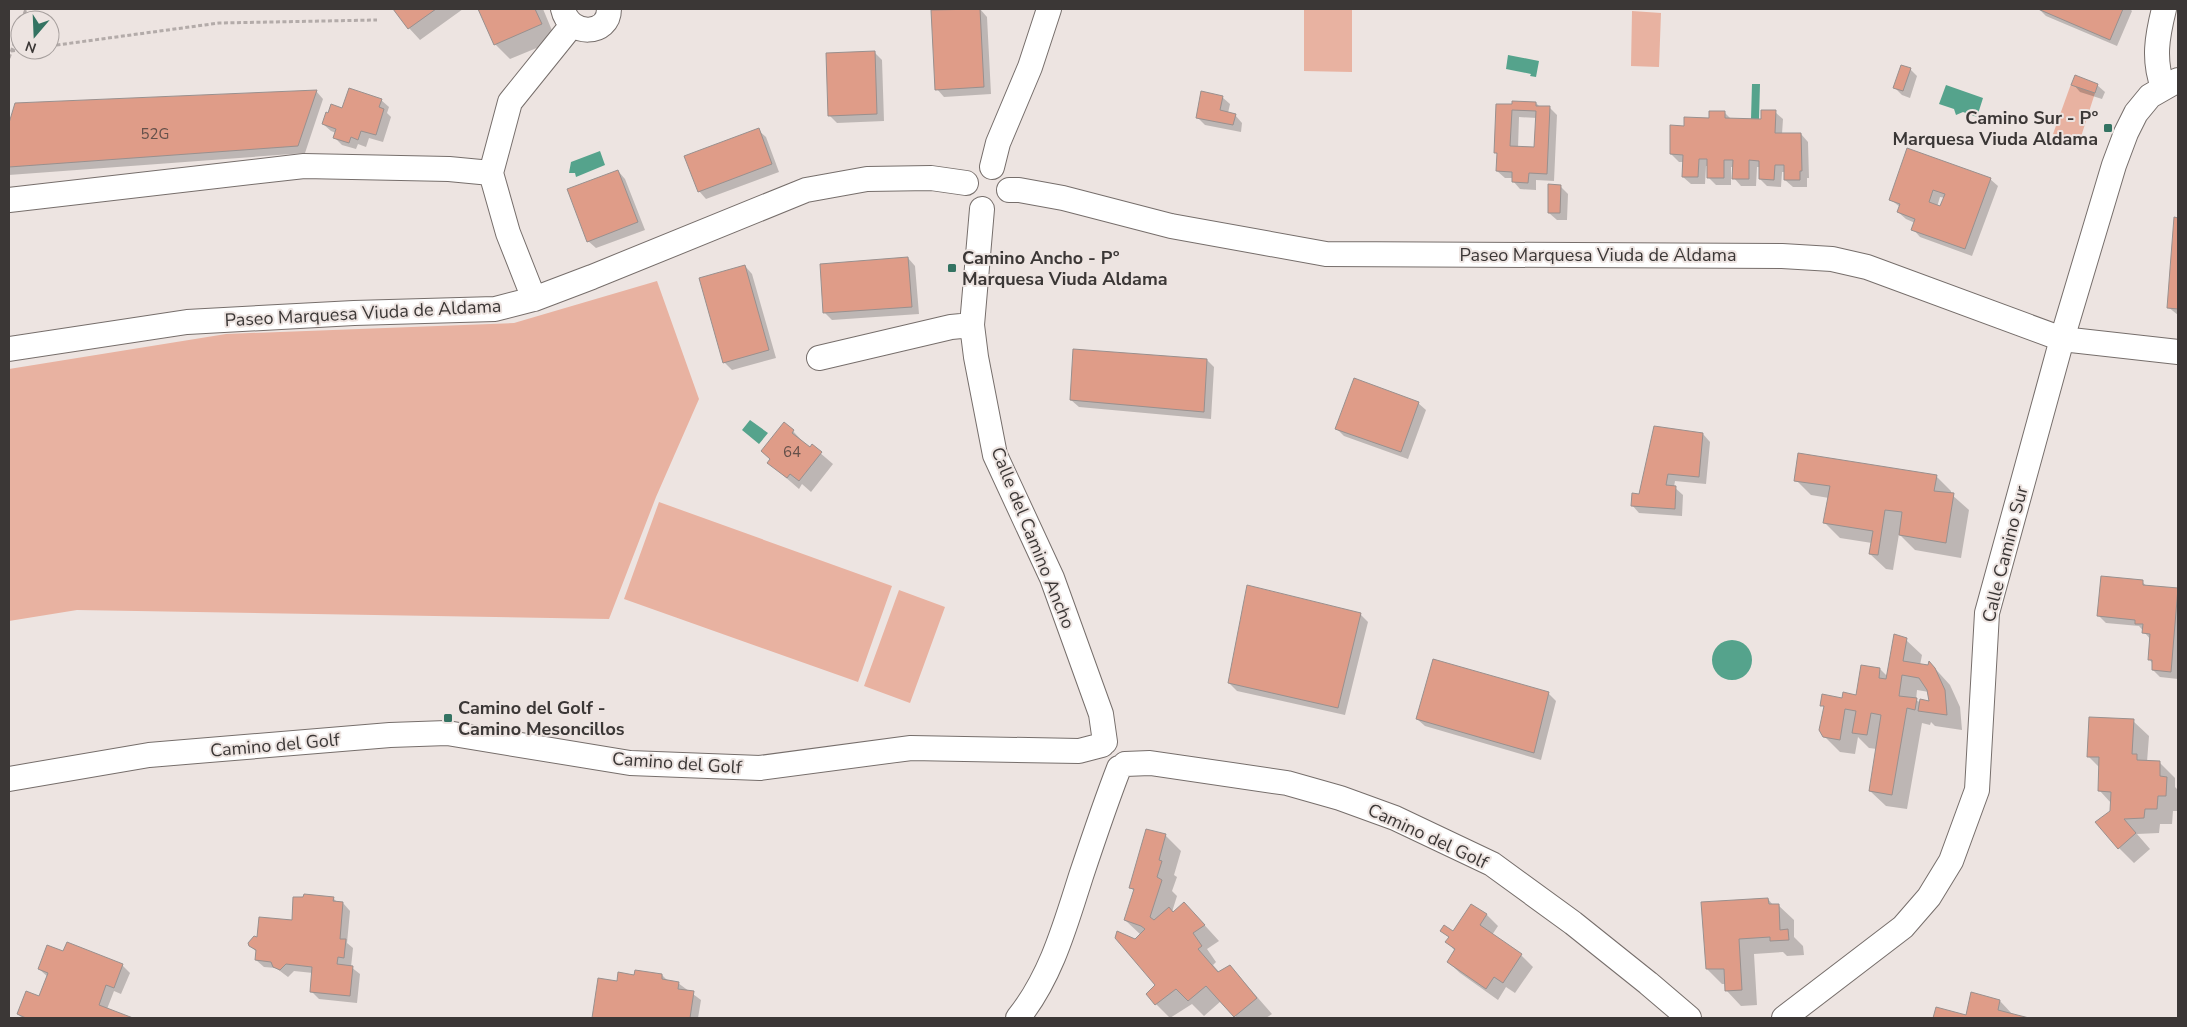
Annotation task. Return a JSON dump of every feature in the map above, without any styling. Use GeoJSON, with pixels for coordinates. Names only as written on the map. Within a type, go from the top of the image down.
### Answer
{"type":"FeatureCollection","features":[{"type":"Feature","properties":{"kind":"street"},"geometry":{"type":"LineString","coordinates":[[534,299],[508,233],[491,173],[510,102],[567,17],[582,30],[594,29],[604,23],[609,9]]}},
{"type":"Feature","properties":{"kind":"street"},"geometry":{"type":"LineString","coordinates":[[992,167],[998,143],[1030,67],[1049,9]]}},
{"type":"Feature","properties":{"kind":"street"},"geometry":{"type":"LineString","coordinates":[[2164,9],[2155,55],[2157,71],[2171,84]]}},
{"type":"Feature","properties":{"kind":"street","name":"Calle Camino Sur"},"geometry":{"type":"LineString","coordinates":[[1784,1018],[1903,927],[1929,896],[1951,861],[1977,790],[1987,613],[2062,339],[2114,165],[2126,133],[2136,113],[2150,96],[2171,84]]}},
{"type":"Feature","properties":{"kind":"street"},"geometry":{"type":"LineString","coordinates":[[9,200],[304,166],[449,169],[491,173]]}},
{"type":"Feature","properties":{"kind":"street"},"geometry":{"type":"LineString","coordinates":[[985,166],[992,167],[1005,175],[1009,190],[1003,203],[989,210],[982,209],[968,199],[966,183],[973,172],[985,166]]}},
{"type":"Feature","properties":{"kind":"street","name":"Paseo Marquesa Viuda de Aldama"},"geometry":{"type":"LineString","coordinates":[[9,349],[187,322],[354,313],[495,309],[534,299],[806,190],[868,179],[931,178],[966,183]]}},
{"type":"Feature","properties":{"kind":"street","name":"Paseo Marquesa Viuda de Aldama"},"geometry":{"type":"LineString","coordinates":[[1009,190],[1062,198],[1171,226],[1326,254],[1772,256],[1832,259],[1867,267],[2062,339],[2178,352]]}},
{"type":"Feature","properties":{"kind":"street","name":"Calle del Camino Ancho"},"geometry":{"type":"LineString","coordinates":[[982,209],[972,325],[976,357],[995,455],[1052,578],[1101,714],[1109,754]]}},
{"type":"Feature","properties":{"kind":"street"},"geometry":{"type":"LineString","coordinates":[[819,358],[951,327],[972,325]]}},
{"type":"Feature","properties":{"kind":"street","name":"Camino del Golf"},"geometry":{"type":"LineString","coordinates":[[9,779],[149,755],[390,735],[447,733],[630,763],[760,768],[911,748],[1109,754],[1150,763],[1287,783],[1340,798],[1395,818],[1462,848],[1492,864],[1573,923],[1689,1018]]}},
{"type":"Feature","properties":{"kind":"street"},"geometry":{"type":"LineString","coordinates":[[1018,1018],[1058,950],[1104,805],[1109,754]]}},
{"type":"Feature","properties":{"kind":"path"},"geometry":{"type":"LineString","coordinates":[[60,45],[219,23],[377,20]]}},
{"type":"Feature","properties":{"kind":"shaded area"},"geometry":{"type":"Polygon","coordinates":[[[1304,9],[1352,9],[1352,72],[1304,71],[1304,9]]]}},
{"type":"Feature","properties":{"kind":"shaded area"},"geometry":{"type":"Polygon","coordinates":[[[1632,11],[1661,13],[1659,67],[1631,66],[1632,11]]]}},
{"type":"Feature","properties":{"kind":"shaded area"},"geometry":{"type":"Polygon","coordinates":[[[1508,55],[1539,61],[1536,77],[1530,76],[1531,74],[1506,69],[1508,55]]]}},
{"type":"Feature","properties":{"kind":"shaded area"},"geometry":{"type":"Polygon","coordinates":[[[1752,84],[1760,84],[1759,119],[1751,119],[1752,84]]]}},
{"type":"Feature","properties":{"kind":"shaded area"},"geometry":{"type":"Polygon","coordinates":[[[2071,84],[2095,93],[2079,143],[2053,134],[2071,84]]]}},
{"type":"Feature","properties":{"kind":"shaded area"},"geometry":{"type":"Polygon","coordinates":[[[1946,85],[1983,98],[1977,117],[1963,112],[1956,115],[1954,109],[1939,104],[1946,85]]]}},
{"type":"Feature","properties":{"kind":"shaded area"},"geometry":{"type":"Polygon","coordinates":[[[600,151],[605,165],[576,177],[575,173],[569,173],[571,162],[600,151]]]}},
{"type":"Feature","properties":{"kind":"shaded area"},"geometry":{"type":"Polygon","coordinates":[[[657,281],[699,399],[656,497],[609,619],[77,610],[9,621],[9,369],[226,334],[514,323],[657,281]]]}},
{"type":"Feature","properties":{"kind":"shaded area"},"geometry":{"type":"Polygon","coordinates":[[[750,420],[768,433],[759,444],[742,430],[750,420]]]}},
{"type":"Feature","properties":{"kind":"shaded area"},"geometry":{"type":"Polygon","coordinates":[[[659,502],[892,586],[858,682],[624,599],[659,502]]]}},
{"type":"Feature","properties":{"kind":"shaded area"},"geometry":{"type":"Polygon","coordinates":[[[899,590],[945,607],[910,703],[864,686],[899,590]]]}},
{"type":"Feature","properties":{"kind":"shaded area"},"geometry":{"type":"Polygon","coordinates":[[[1732,640],[1746,646],[1752,660],[1746,674],[1732,680],[1718,674],[1712,660],[1718,646],[1732,640]]]}},
{"type":"Feature","properties":{"kind":"building"},"geometry":{"type":"Polygon","coordinates":[[[393,9],[436,9],[408,29],[393,9]]]}},
{"type":"Feature","properties":{"kind":"building"},"geometry":{"type":"Polygon","coordinates":[[[478,9],[535,9],[542,24],[494,45],[478,9]]]}},
{"type":"Feature","properties":{"kind":"building"},"geometry":{"type":"Polygon","coordinates":[[[980,9],[984,87],[935,90],[931,10],[980,9]]]}},
{"type":"Feature","properties":{"kind":"building"},"geometry":{"type":"Polygon","coordinates":[[[2038,9],[2123,9],[2110,40],[2038,9]]]}},
{"type":"Feature","properties":{"kind":"building"},"geometry":{"type":"Polygon","coordinates":[[[875,51],[877,114],[828,116],[826,53],[875,51]]]}},
{"type":"Feature","properties":{"kind":"building"},"geometry":{"type":"Polygon","coordinates":[[[1901,65],[1911,68],[1903,91],[1893,88],[1901,65]]]}},
{"type":"Feature","properties":{"kind":"building"},"geometry":{"type":"Polygon","coordinates":[[[2075,75],[2098,84],[2095,93],[2071,85],[2075,75]]]}},
{"type":"Feature","properties":{"kind":"building"},"geometry":{"type":"Polygon","coordinates":[[[349,88],[382,99],[379,107],[384,109],[376,135],[361,131],[358,140],[351,137],[349,143],[333,138],[336,129],[322,124],[331,104],[342,108],[349,88]]]}},
{"type":"Feature","properties":{"kind":"building"},"geometry":{"type":"Polygon","coordinates":[[[317,90],[298,146],[9,167],[9,123],[15,103],[317,90]]]}},
{"type":"Feature","properties":{"kind":"building"},"geometry":{"type":"Polygon","coordinates":[[[1201,91],[1223,96],[1220,110],[1236,114],[1233,125],[1196,118],[1201,91]]]}},
{"type":"Feature","properties":{"kind":"building"},"geometry":{"type":"Polygon","coordinates":[[[1512,101],[1536,102],[1536,106],[1550,106],[1547,174],[1529,173],[1528,183],[1512,182],[1512,172],[1496,171],[1497,153],[1494,153],[1496,104],[1512,104],[1512,101]],[[1512,110],[1510,146],[1534,147],[1536,111],[1512,110]]]}},
{"type":"Feature","properties":{"kind":"building"},"geometry":{"type":"Polygon","coordinates":[[[1761,110],[1776,110],[1775,133],[1801,133],[1802,171],[1800,171],[1800,180],[1784,180],[1784,165],[1775,165],[1774,180],[1759,179],[1759,161],[1749,160],[1749,179],[1732,179],[1733,160],[1724,160],[1724,178],[1707,178],[1707,159],[1699,159],[1698,177],[1682,177],[1683,155],[1670,154],[1670,125],[1684,126],[1684,117],[1709,118],[1709,111],[1725,111],[1725,118],[1761,119],[1761,110]]]}},
{"type":"Feature","properties":{"kind":"building"},"geometry":{"type":"Polygon","coordinates":[[[759,128],[772,164],[698,192],[684,156],[759,128]]]}},
{"type":"Feature","properties":{"kind":"building"},"geometry":{"type":"Polygon","coordinates":[[[1907,148],[1991,178],[1965,249],[1911,230],[1915,219],[1897,212],[1900,204],[1889,200],[1907,148]],[[1933,190],[1929,202],[1940,206],[1945,194],[1933,190]]]}},
{"type":"Feature","properties":{"kind":"building"},"geometry":{"type":"Polygon","coordinates":[[[618,170],[638,222],[587,242],[567,189],[618,170]]]}},
{"type":"Feature","properties":{"kind":"building"},"geometry":{"type":"Polygon","coordinates":[[[1548,184],[1561,185],[1560,213],[1548,213],[1548,184]]]}},
{"type":"Feature","properties":{"kind":"building"},"geometry":{"type":"Polygon","coordinates":[[[2174,217],[2178,218],[2178,309],[2167,308],[2174,217]]]}},
{"type":"Feature","properties":{"kind":"building"},"geometry":{"type":"Polygon","coordinates":[[[908,257],[912,307],[823,313],[820,264],[908,257]]]}},
{"type":"Feature","properties":{"kind":"building"},"geometry":{"type":"Polygon","coordinates":[[[745,265],[769,350],[723,363],[699,278],[745,265]]]}},
{"type":"Feature","properties":{"kind":"building"},"geometry":{"type":"Polygon","coordinates":[[[1073,349],[1207,359],[1204,412],[1070,400],[1073,349]]]}},
{"type":"Feature","properties":{"kind":"building"},"geometry":{"type":"Polygon","coordinates":[[[1354,378],[1419,402],[1401,452],[1335,429],[1354,378]]]}},
{"type":"Feature","properties":{"kind":"building"},"geometry":{"type":"Polygon","coordinates":[[[784,422],[794,430],[792,433],[810,447],[812,444],[822,452],[799,481],[790,474],[787,478],[767,463],[770,459],[761,451],[784,422]]]}},
{"type":"Feature","properties":{"kind":"building"},"geometry":{"type":"Polygon","coordinates":[[[1654,426],[1703,433],[1699,477],[1668,474],[1666,485],[1676,486],[1675,509],[1631,506],[1632,493],[1639,494],[1654,426]]]}},
{"type":"Feature","properties":{"kind":"building"},"geometry":{"type":"Polygon","coordinates":[[[1798,453],[1937,475],[1934,491],[1954,493],[1946,543],[1899,535],[1902,512],[1885,510],[1878,555],[1869,554],[1873,531],[1823,523],[1830,486],[1794,481],[1798,453]]]}},
{"type":"Feature","properties":{"kind":"building"},"geometry":{"type":"Polygon","coordinates":[[[2101,576],[2143,580],[2143,585],[2178,588],[2171,672],[2152,670],[2152,660],[2148,660],[2150,634],[2142,633],[2143,624],[2135,624],[2135,620],[2097,616],[2101,576]]]}},
{"type":"Feature","properties":{"kind":"building"},"geometry":{"type":"Polygon","coordinates":[[[1247,585],[1361,613],[1338,708],[1228,683],[1247,585]]]}},
{"type":"Feature","properties":{"kind":"building"},"geometry":{"type":"Polygon","coordinates":[[[1894,634],[1907,638],[1903,661],[1928,665],[1929,661],[1935,668],[1945,690],[1947,715],[1918,711],[1920,699],[1929,701],[1927,690],[1919,678],[1902,675],[1899,696],[1917,698],[1915,710],[1907,708],[1892,795],[1869,791],[1881,715],[1871,713],[1867,735],[1852,733],[1856,711],[1845,709],[1840,740],[1823,737],[1819,730],[1824,706],[1820,706],[1822,694],[1842,698],[1843,692],[1856,695],[1861,665],[1880,668],[1879,678],[1886,679],[1894,634]]]}},
{"type":"Feature","properties":{"kind":"building"},"geometry":{"type":"Polygon","coordinates":[[[1433,659],[1549,692],[1534,753],[1416,719],[1433,659]]]}},
{"type":"Feature","properties":{"kind":"building"},"geometry":{"type":"Polygon","coordinates":[[[2089,717],[2134,719],[2132,754],[2137,754],[2137,760],[2160,761],[2160,776],[2167,777],[2166,796],[2158,796],[2157,809],[2145,809],[2144,818],[2124,819],[2136,833],[2118,849],[2095,822],[2110,811],[2111,792],[2098,791],[2099,757],[2087,757],[2089,717]]]}},
{"type":"Feature","properties":{"kind":"building"},"geometry":{"type":"Polygon","coordinates":[[[1146,829],[1166,834],[1159,860],[1162,861],[1157,877],[1162,880],[1150,917],[1154,920],[1169,907],[1173,912],[1184,902],[1205,925],[1193,933],[1202,946],[1198,949],[1218,972],[1230,965],[1257,998],[1234,1017],[1206,986],[1188,1001],[1176,989],[1155,1005],[1146,994],[1155,985],[1115,938],[1117,931],[1135,939],[1145,929],[1124,920],[1134,889],[1129,888],[1146,829]]]}},
{"type":"Feature","properties":{"kind":"building"},"geometry":{"type":"Polygon","coordinates":[[[304,894],[334,897],[333,901],[343,902],[340,939],[346,939],[344,958],[338,957],[337,964],[353,966],[350,996],[310,992],[312,967],[286,964],[280,970],[273,967],[271,962],[255,960],[256,950],[249,946],[248,943],[254,936],[257,937],[259,917],[292,920],[293,897],[303,897],[304,894]]]}},
{"type":"Feature","properties":{"kind":"building"},"geometry":{"type":"Polygon","coordinates":[[[1768,898],[1769,904],[1779,904],[1780,930],[1788,929],[1789,940],[1770,941],[1770,937],[1739,939],[1742,990],[1725,991],[1724,969],[1706,969],[1701,902],[1768,898]]]}},
{"type":"Feature","properties":{"kind":"building"},"geometry":{"type":"Polygon","coordinates":[[[1471,904],[1487,914],[1480,925],[1522,954],[1503,983],[1494,977],[1486,989],[1447,962],[1455,949],[1445,942],[1449,937],[1440,931],[1444,925],[1453,931],[1471,904]]]}},
{"type":"Feature","properties":{"kind":"building"},"geometry":{"type":"Polygon","coordinates":[[[67,942],[123,964],[114,988],[106,985],[99,1005],[133,1018],[26,1018],[17,1014],[26,991],[39,996],[48,973],[38,969],[47,945],[63,951],[67,942]]]}},
{"type":"Feature","properties":{"kind":"building"},"geometry":{"type":"Polygon","coordinates":[[[635,970],[662,974],[662,979],[679,982],[678,989],[694,991],[690,1018],[592,1018],[598,978],[617,981],[618,972],[634,975],[635,970]]]}},
{"type":"Feature","properties":{"kind":"building"},"geometry":{"type":"Polygon","coordinates":[[[1971,992],[2000,1000],[1998,1010],[2029,1018],[1933,1018],[1936,1007],[1966,1015],[1971,992]]]}},
{"type":"Feature","properties":{"kind":"place","name":"Camino Sur - Pº Marquesa Viuda Aldama"},"geometry":{"type":"Point","coordinates":[2108,128]}},
{"type":"Feature","properties":{"kind":"place","name":"Camino Ancho - Pº Marquesa Viuda Aldama"},"geometry":{"type":"Point","coordinates":[952,268]}},
{"type":"Feature","properties":{"kind":"place","name":"Camino del Golf - Camino Mesoncillos"},"geometry":{"type":"Point","coordinates":[448,718]}}]}
